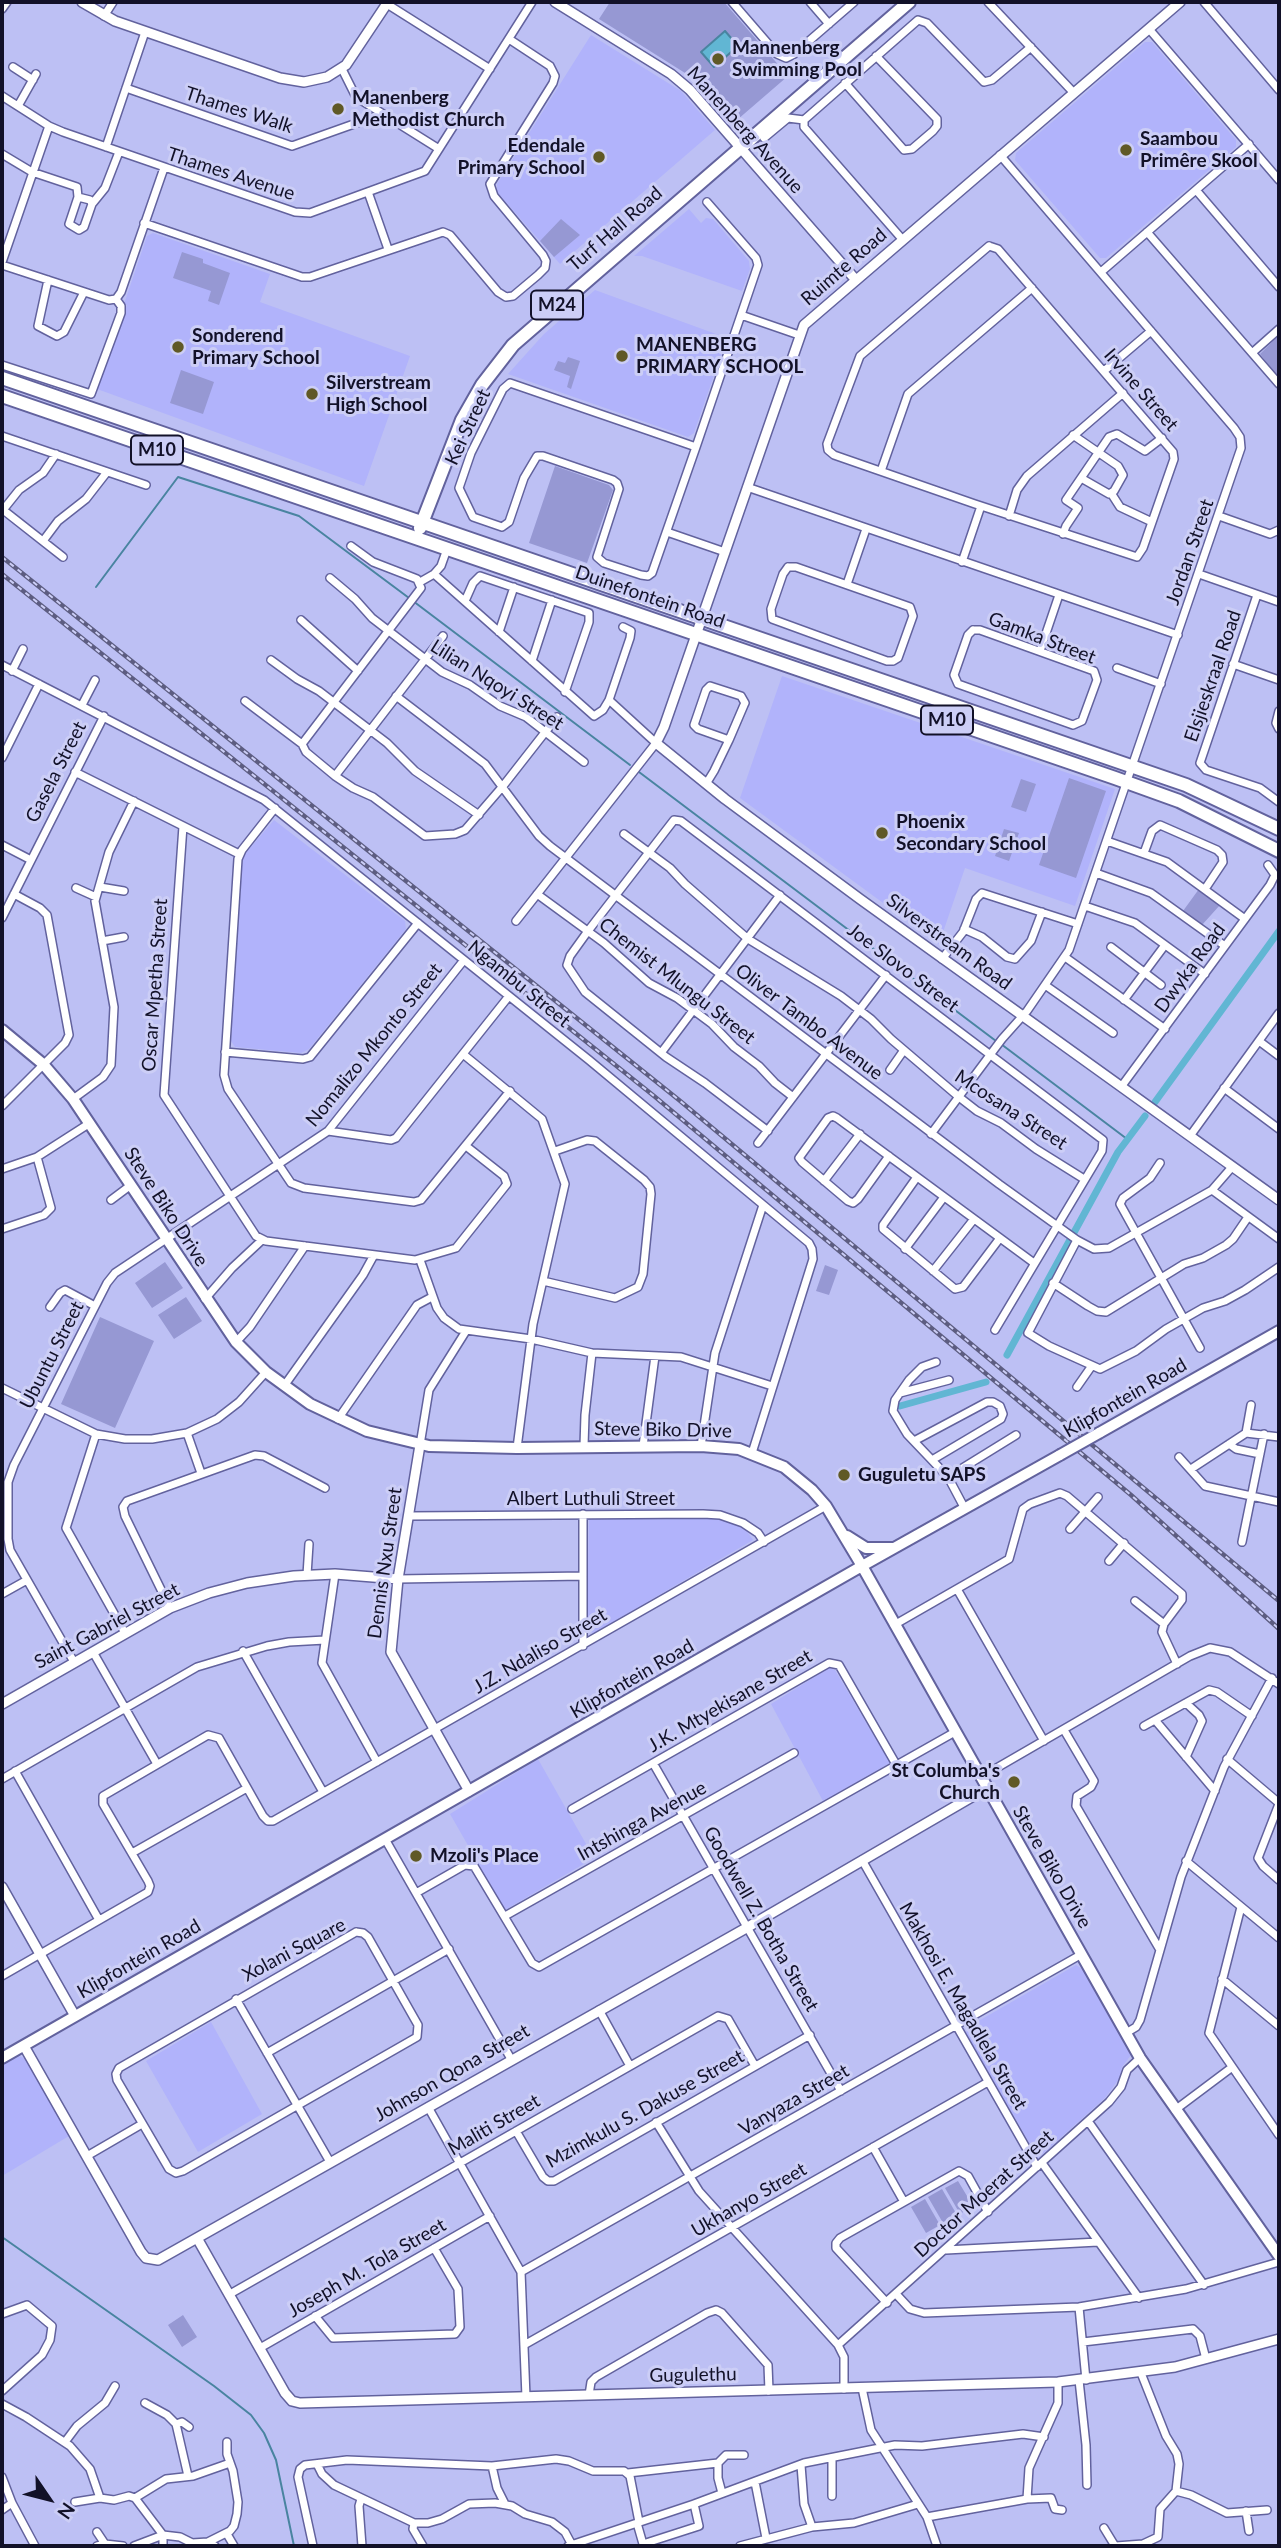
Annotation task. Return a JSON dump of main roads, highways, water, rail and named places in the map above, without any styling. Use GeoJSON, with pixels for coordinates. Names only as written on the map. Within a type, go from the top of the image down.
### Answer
{"type":"FeatureCollection","features":[{"type":"Feature","properties":{"kind":"main road","name":"Turf Hall Road"},"geometry":{"type":"LineString","coordinates":[[416,539],[462,420],[482,384],[502,357],[525,333],[909,2]]}},
{"type":"Feature","properties":{"kind":"main road","name":"Duinefontein Road"},"geometry":{"type":"LineString","coordinates":[[2,378],[1133,766],[1214,796],[1279,829]]}},
{"type":"Feature","properties":{"kind":"main road","name":"Duinefontein Road"},"geometry":{"type":"LineString","coordinates":[[2,397],[1127,782],[1190,806],[1279,850]]}},
{"type":"Feature","properties":{"kind":"main road","name":"Steve Biko Drive"},"geometry":{"type":"LineString","coordinates":[[2,1030],[43,1064],[73,1099],[236,1342],[266,1372],[310,1404],[338,1419],[387,1438],[420,1445],[517,1448],[720,1446],[751,1453],[784,1467],[806,1484],[826,1506],[862,1566],[1140,2057],[1279,2256]]}},
{"type":"Feature","properties":{"kind":"main road","name":"Klipfontein Road"},"geometry":{"type":"LineString","coordinates":[[2,2058],[893,1548],[1279,1331]]}},
{"type":"Feature","properties":{"kind":"main road"},"geometry":{"type":"LineString","coordinates":[[842,1532],[862,1547],[893,1548]]}},
{"type":"Feature","properties":{"kind":"waterway"},"geometry":{"type":"LineString","coordinates":[[96,587],[178,477],[299,516],[409,598]]}},
{"type":"Feature","properties":{"kind":"waterway"},"geometry":{"type":"LineString","coordinates":[[413,601],[630,765]]}},
{"type":"Feature","properties":{"kind":"waterway"},"geometry":{"type":"LineString","coordinates":[[639,772],[996,1041]]}},
{"type":"Feature","properties":{"kind":"waterway"},"geometry":{"type":"LineString","coordinates":[[1155,1102],[1279,931]]}},
{"type":"Feature","properties":{"kind":"waterway"},"geometry":{"type":"LineString","coordinates":[[1001,1044],[1127,1139]]}},
{"type":"Feature","properties":{"kind":"waterway"},"geometry":{"type":"LineString","coordinates":[[1007,1355],[1118,1152],[1145,1116]]}},
{"type":"Feature","properties":{"kind":"waterway"},"geometry":{"type":"LineString","coordinates":[[900,1406],[986,1382]]}},
{"type":"Feature","properties":{"kind":"waterway"},"geometry":{"type":"LineString","coordinates":[[2,2237],[251,2415],[264,2433],[276,2460],[294,2546]]}},
{"type":"Feature","properties":{"kind":"railway"},"geometry":{"type":"LineString","coordinates":[[2,557],[679,1100],[1279,1601]]}},
{"type":"Feature","properties":{"kind":"railway"},"geometry":{"type":"LineString","coordinates":[[2,574],[654,1096],[1131,1495],[1279,1629]]}},
{"type":"Feature","properties":{"kind":"place","name":"Mannenberg Swimming Pool"},"geometry":{"type":"Point","coordinates":[718,59]}},
{"type":"Feature","properties":{"kind":"place","name":"Manenberg Methodist Church"},"geometry":{"type":"Point","coordinates":[338,109]}},
{"type":"Feature","properties":{"kind":"place","name":"Saambou Primêre Skool"},"geometry":{"type":"Point","coordinates":[1126,150]}},
{"type":"Feature","properties":{"kind":"place","name":"Edendale Primary School"},"geometry":{"type":"Point","coordinates":[599,157]}},
{"type":"Feature","properties":{"kind":"place","name":"Sonderend Primary School"},"geometry":{"type":"Point","coordinates":[178,347]}},
{"type":"Feature","properties":{"kind":"place","name":"MANENBERG PRIMARY SCHOOL"},"geometry":{"type":"Point","coordinates":[622,356]}},
{"type":"Feature","properties":{"kind":"place","name":"Silverstream High School"},"geometry":{"type":"Point","coordinates":[312,394]}},
{"type":"Feature","properties":{"kind":"place","name":"Phoenix Secondary School"},"geometry":{"type":"Point","coordinates":[882,833]}},
{"type":"Feature","properties":{"kind":"place","name":"Guguletu SAPS"},"geometry":{"type":"Point","coordinates":[844,1475]}},
{"type":"Feature","properties":{"kind":"place","name":"St Columba's Church"},"geometry":{"type":"Point","coordinates":[1014,1782]}},
{"type":"Feature","properties":{"kind":"place","name":"Mzoli's Place"},"geometry":{"type":"Point","coordinates":[416,1856]}}]}
